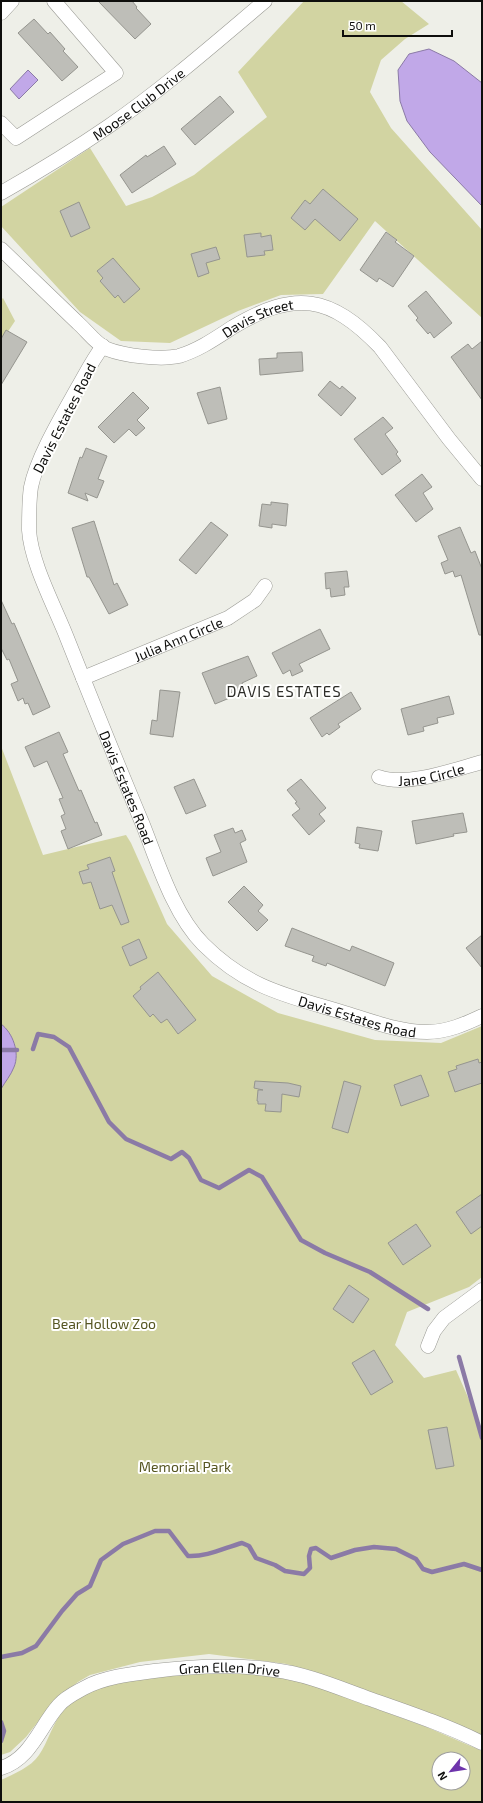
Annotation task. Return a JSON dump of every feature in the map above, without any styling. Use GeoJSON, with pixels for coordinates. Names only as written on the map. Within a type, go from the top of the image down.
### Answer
{"type":"FeatureCollection","features":[{"type":"Feature","properties":{"kind":"street"},"geometry":{"type":"LineString","coordinates":[[1,13],[12,1]]}},
{"type":"Feature","properties":{"kind":"street"},"geometry":{"type":"LineString","coordinates":[[1,123],[16,138],[116,73],[54,1]]}},
{"type":"Feature","properties":{"kind":"street","name":"Moose Club Drive"},"geometry":{"type":"LineString","coordinates":[[1,193],[69,152],[110,125],[190,64],[265,1]]}},
{"type":"Feature","properties":{"kind":"street","name":"Davis Street"},"geometry":{"type":"LineString","coordinates":[[1,249],[103,346],[127,354],[165,357],[179,356],[198,349],[253,316],[266,310],[292,303],[323,306],[344,315],[380,347],[449,439],[482,479]]}},
{"type":"Feature","properties":{"kind":"street","name":"Davis Estates Road"},"geometry":{"type":"LineString","coordinates":[[103,346],[96,354],[45,450],[31,486],[29,532],[34,554],[83,678],[156,858],[180,911],[202,943],[227,965],[252,982],[286,996],[411,1032],[440,1031],[458,1026],[482,1016]]}},
{"type":"Feature","properties":{"kind":"street","name":"Julia Ann Circle"},"geometry":{"type":"LineString","coordinates":[[83,678],[228,618],[255,600],[265,586]]}},
{"type":"Feature","properties":{"kind":"street","name":"Jane Circle"},"geometry":{"type":"LineString","coordinates":[[379,777],[394,780],[414,778],[482,762]]}},
{"type":"Feature","properties":{"kind":"street"},"geometry":{"type":"LineString","coordinates":[[428,1346],[434,1331],[444,1318],[482,1290]]}},
{"type":"Feature","properties":{"kind":"street","name":"Gran Ellen Drive"},"geometry":{"type":"LineString","coordinates":[[1,1768],[26,1752],[59,1705],[70,1695],[86,1686],[109,1679],[176,1668],[246,1667],[276,1670],[308,1677],[402,1710],[482,1743]]}},
{"type":"Feature","properties":{"kind":"green space"},"geometry":{"type":"Polygon","coordinates":[[[304,1],[401,1],[429,24],[405,39],[381,60],[370,92],[391,128],[482,230],[482,318],[375,221],[323,294],[281,295],[238,311],[170,343],[121,341],[80,312],[1,226],[1,207],[90,148],[126,206],[152,197],[194,175],[267,117],[238,72],[304,1]]]}},
{"type":"Feature","properties":{"kind":"green space"},"geometry":{"type":"Polygon","coordinates":[[[3,298],[15,321],[1,342],[1,300],[3,298]]]}},
{"type":"Feature","properties":{"kind":"green space","name":"Memorial Park"},"geometry":{"type":"Polygon","coordinates":[[[1,746],[43,855],[126,835],[167,924],[212,976],[278,1013],[375,1040],[441,1043],[482,1026],[482,1277],[469,1287],[407,1312],[395,1345],[424,1378],[456,1370],[482,1429],[482,1737],[410,1706],[287,1664],[209,1654],[140,1662],[90,1675],[78,1682],[55,1700],[26,1737],[10,1752],[1,1755],[1,746]]]}},
{"type":"Feature","properties":{"kind":"green space"},"geometry":{"type":"Polygon","coordinates":[[[245,1673],[277,1676],[306,1683],[429,1728],[482,1751],[482,1802],[1,1802],[1,1780],[22,1770],[36,1759],[62,1712],[77,1699],[97,1689],[121,1682],[174,1675],[245,1673]]]}},
{"type":"Feature","properties":{"kind":"shaded area"},"geometry":{"type":"Polygon","coordinates":[[[429,49],[454,61],[482,83],[482,206],[430,152],[407,121],[400,101],[398,70],[409,54],[429,49]]]}},
{"type":"Feature","properties":{"kind":"shaded area"},"geometry":{"type":"Polygon","coordinates":[[[28,70],[38,80],[19,99],[10,89],[28,70]]]}},
{"type":"Feature","properties":{"kind":"shaded area"},"geometry":{"type":"Polygon","coordinates":[[[1,1024],[12,1038],[16,1050],[16,1062],[10,1076],[1,1089],[1,1024]]]}},
{"type":"Feature","properties":{"kind":"building"},"geometry":{"type":"Polygon","coordinates":[[[98,1],[132,1],[137,7],[136,8],[151,24],[135,39],[98,1]]]}},
{"type":"Feature","properties":{"kind":"building"},"geometry":{"type":"Polygon","coordinates":[[[34,19],[48,34],[50,32],[65,49],[63,51],[78,67],[62,81],[18,33],[34,19]]]}},
{"type":"Feature","properties":{"kind":"building"},"geometry":{"type":"Polygon","coordinates":[[[220,96],[234,112],[195,145],[181,129],[220,96]]]}},
{"type":"Feature","properties":{"kind":"building"},"geometry":{"type":"Polygon","coordinates":[[[164,146],[176,164],[132,193],[120,175],[146,155],[147,157],[164,146]]]}},
{"type":"Feature","properties":{"kind":"building"},"geometry":{"type":"Polygon","coordinates":[[[323,189],[358,219],[340,241],[315,219],[305,230],[291,218],[305,200],[310,204],[323,189]]]}},
{"type":"Feature","properties":{"kind":"building"},"geometry":{"type":"Polygon","coordinates":[[[79,202],[90,228],[71,237],[60,211],[79,202]]]}},
{"type":"Feature","properties":{"kind":"building"},"geometry":{"type":"Polygon","coordinates":[[[386,232],[397,240],[395,242],[414,256],[393,287],[379,278],[377,282],[360,270],[386,232]]]}},
{"type":"Feature","properties":{"kind":"building"},"geometry":{"type":"Polygon","coordinates":[[[261,233],[261,237],[271,235],[273,250],[264,251],[265,255],[247,257],[244,235],[261,233]]]}},
{"type":"Feature","properties":{"kind":"building"},"geometry":{"type":"Polygon","coordinates":[[[216,247],[220,259],[206,263],[209,273],[198,277],[191,254],[216,247]]]}},
{"type":"Feature","properties":{"kind":"building"},"geometry":{"type":"Polygon","coordinates":[[[113,258],[140,289],[124,303],[118,295],[115,298],[100,281],[103,278],[97,271],[113,258]]]}},
{"type":"Feature","properties":{"kind":"building"},"geometry":{"type":"Polygon","coordinates":[[[426,291],[452,323],[434,338],[430,332],[428,334],[416,320],[418,318],[408,306],[426,291]]]}},
{"type":"Feature","properties":{"kind":"building"},"geometry":{"type":"Polygon","coordinates":[[[6,330],[27,342],[1,385],[1,339],[6,330]]]}},
{"type":"Feature","properties":{"kind":"building"},"geometry":{"type":"Polygon","coordinates":[[[482,341],[482,400],[451,357],[468,344],[472,349],[482,341]]]}},
{"type":"Feature","properties":{"kind":"building"},"geometry":{"type":"Polygon","coordinates":[[[302,352],[303,371],[260,375],[259,359],[277,358],[277,353],[302,352]]]}},
{"type":"Feature","properties":{"kind":"building"},"geometry":{"type":"Polygon","coordinates":[[[330,381],[340,389],[342,386],[356,398],[341,416],[318,395],[330,381]]]}},
{"type":"Feature","properties":{"kind":"building"},"geometry":{"type":"Polygon","coordinates":[[[220,387],[227,419],[208,424],[197,393],[220,387]]]}},
{"type":"Feature","properties":{"kind":"building"},"geometry":{"type":"Polygon","coordinates":[[[133,392],[149,408],[137,420],[145,428],[136,436],[129,429],[114,443],[98,427],[133,392]]]}},
{"type":"Feature","properties":{"kind":"building"},"geometry":{"type":"Polygon","coordinates":[[[383,417],[393,428],[385,434],[398,452],[396,454],[401,461],[382,475],[354,439],[383,417]]]}},
{"type":"Feature","properties":{"kind":"building"},"geometry":{"type":"Polygon","coordinates":[[[86,448],[107,456],[98,479],[104,481],[97,498],[85,493],[88,501],[68,493],[80,457],[82,458],[86,448]]]}},
{"type":"Feature","properties":{"kind":"building"},"geometry":{"type":"Polygon","coordinates":[[[422,474],[432,487],[423,493],[433,509],[416,522],[395,495],[422,474]]]}},
{"type":"Feature","properties":{"kind":"building"},"geometry":{"type":"Polygon","coordinates":[[[271,502],[288,504],[286,526],[272,524],[272,528],[259,526],[262,504],[271,505],[271,502]]]}},
{"type":"Feature","properties":{"kind":"building"},"geometry":{"type":"Polygon","coordinates":[[[94,521],[114,585],[117,583],[128,605],[109,614],[89,577],[87,577],[72,528],[94,521]]]}},
{"type":"Feature","properties":{"kind":"building"},"geometry":{"type":"Polygon","coordinates":[[[211,522],[228,535],[196,574],[179,560],[211,522]]]}},
{"type":"Feature","properties":{"kind":"building"},"geometry":{"type":"Polygon","coordinates":[[[460,527],[471,553],[475,551],[482,569],[482,635],[479,635],[461,575],[455,577],[453,571],[445,574],[441,563],[448,560],[438,536],[460,527]]]}},
{"type":"Feature","properties":{"kind":"building"},"geometry":{"type":"Polygon","coordinates":[[[347,571],[349,587],[344,587],[345,595],[331,597],[330,588],[326,589],[325,573],[347,571]]]}},
{"type":"Feature","properties":{"kind":"building"},"geometry":{"type":"Polygon","coordinates":[[[1,600],[12,624],[14,623],[50,707],[33,715],[28,703],[25,704],[23,698],[18,701],[11,684],[18,681],[9,659],[7,660],[1,648],[1,600]]]}},
{"type":"Feature","properties":{"kind":"building"},"geometry":{"type":"Polygon","coordinates":[[[320,629],[330,649],[299,664],[303,671],[292,676],[290,670],[283,674],[272,653],[320,629]]]}},
{"type":"Feature","properties":{"kind":"building"},"geometry":{"type":"Polygon","coordinates":[[[248,656],[257,676],[242,683],[244,688],[230,693],[232,697],[215,704],[202,673],[248,656]]]}},
{"type":"Feature","properties":{"kind":"building"},"geometry":{"type":"Polygon","coordinates":[[[160,690],[180,692],[173,737],[150,734],[152,720],[157,721],[160,690]]]}},
{"type":"Feature","properties":{"kind":"building"},"geometry":{"type":"Polygon","coordinates":[[[351,692],[361,709],[338,724],[340,727],[329,735],[327,733],[322,737],[310,718],[351,692]]]}},
{"type":"Feature","properties":{"kind":"building"},"geometry":{"type":"Polygon","coordinates":[[[449,696],[454,714],[437,718],[438,723],[423,727],[424,731],[408,735],[401,709],[449,696]]]}},
{"type":"Feature","properties":{"kind":"building"},"geometry":{"type":"Polygon","coordinates":[[[59,732],[68,752],[63,754],[79,791],[81,790],[95,823],[97,822],[102,835],[68,849],[61,831],[66,829],[61,816],[65,814],[59,799],[63,798],[47,761],[34,767],[25,747],[59,732]]]}},
{"type":"Feature","properties":{"kind":"building"},"geometry":{"type":"Polygon","coordinates":[[[194,779],[206,806],[186,814],[174,787],[194,779]]]}},
{"type":"Feature","properties":{"kind":"building"},"geometry":{"type":"Polygon","coordinates":[[[301,779],[326,808],[319,814],[325,821],[309,835],[292,815],[300,809],[295,803],[297,802],[287,790],[301,779]]]}},
{"type":"Feature","properties":{"kind":"building"},"geometry":{"type":"Polygon","coordinates":[[[463,813],[467,832],[453,834],[454,836],[416,844],[412,821],[463,813]]]}},
{"type":"Feature","properties":{"kind":"building"},"geometry":{"type":"Polygon","coordinates":[[[357,827],[382,831],[378,851],[359,848],[360,844],[355,843],[357,827]]]}},
{"type":"Feature","properties":{"kind":"building"},"geometry":{"type":"Polygon","coordinates":[[[233,828],[235,833],[242,830],[246,840],[240,843],[247,862],[213,876],[206,858],[221,852],[214,835],[233,828]]]}},
{"type":"Feature","properties":{"kind":"building"},"geometry":{"type":"Polygon","coordinates":[[[110,857],[115,871],[112,872],[129,922],[121,925],[112,905],[100,909],[91,882],[83,884],[79,872],[89,869],[87,865],[110,857]]]}},
{"type":"Feature","properties":{"kind":"building"},"geometry":{"type":"Polygon","coordinates":[[[244,886],[263,905],[258,911],[268,920],[257,931],[228,902],[244,886]]]}},
{"type":"Feature","properties":{"kind":"building"},"geometry":{"type":"Polygon","coordinates":[[[292,928],[350,951],[352,946],[394,963],[385,986],[327,963],[326,966],[312,961],[314,956],[285,946],[292,928]]]}},
{"type":"Feature","properties":{"kind":"building"},"geometry":{"type":"Polygon","coordinates":[[[482,935],[482,968],[466,948],[482,935]]]}},
{"type":"Feature","properties":{"kind":"building"},"geometry":{"type":"Polygon","coordinates":[[[139,939],[147,958],[130,966],[122,947],[139,939]]]}},
{"type":"Feature","properties":{"kind":"building"},"geometry":{"type":"Polygon","coordinates":[[[158,972],[196,1020],[178,1034],[167,1019],[161,1023],[153,1014],[150,1017],[133,996],[141,989],[140,987],[158,972]]]}},
{"type":"Feature","properties":{"kind":"building"},"geometry":{"type":"Polygon","coordinates":[[[478,1059],[479,1063],[482,1062],[482,1083],[455,1092],[448,1072],[457,1069],[456,1066],[478,1059]]]}},
{"type":"Feature","properties":{"kind":"building"},"geometry":{"type":"Polygon","coordinates":[[[421,1075],[429,1096],[401,1106],[394,1085],[421,1075]]]}},
{"type":"Feature","properties":{"kind":"building"},"geometry":{"type":"Polygon","coordinates":[[[255,1081],[288,1083],[301,1086],[299,1097],[282,1094],[281,1112],[265,1111],[266,1104],[258,1104],[257,1101],[258,1090],[263,1090],[254,1088],[255,1081]]]}},
{"type":"Feature","properties":{"kind":"building"},"geometry":{"type":"Polygon","coordinates":[[[344,1081],[361,1086],[348,1133],[332,1128],[344,1081]]]}},
{"type":"Feature","properties":{"kind":"building"},"geometry":{"type":"Polygon","coordinates":[[[482,1194],[482,1226],[471,1234],[456,1212],[482,1194]]]}},
{"type":"Feature","properties":{"kind":"building"},"geometry":{"type":"Polygon","coordinates":[[[416,1224],[431,1246],[403,1265],[388,1243],[416,1224]]]}},
{"type":"Feature","properties":{"kind":"building"},"geometry":{"type":"Polygon","coordinates":[[[349,1285],[369,1299],[353,1323],[333,1309],[349,1285]]]}},
{"type":"Feature","properties":{"kind":"building"},"geometry":{"type":"Polygon","coordinates":[[[374,1350],[393,1382],[371,1395],[352,1363],[374,1350]]]}},
{"type":"Feature","properties":{"kind":"building"},"geometry":{"type":"Polygon","coordinates":[[[447,1427],[454,1466],[436,1469],[428,1430],[447,1427]]]}},
{"type":"Feature","properties":{"kind":"waterway"},"geometry":{"type":"LineString","coordinates":[[33,1049],[38,1034],[54,1037],[69,1047],[109,1122],[126,1139],[171,1159],[182,1152],[189,1158],[201,1180],[219,1188],[249,1170],[262,1177],[301,1240],[325,1253],[370,1272],[428,1309]]}},
{"type":"Feature","properties":{"kind":"waterway"},"geometry":{"type":"LineString","coordinates":[[1,1050],[17,1050]]}},
{"type":"Feature","properties":{"kind":"waterway"},"geometry":{"type":"LineString","coordinates":[[459,1357],[482,1438]]}},
{"type":"Feature","properties":{"kind":"waterway"},"geometry":{"type":"LineString","coordinates":[[1,1657],[22,1653],[36,1646],[62,1611],[77,1594],[90,1586],[101,1560],[123,1544],[155,1531],[169,1531],[188,1556],[209,1554],[242,1543],[249,1546],[256,1558],[275,1565],[285,1571],[304,1574],[310,1568],[309,1556],[311,1549],[316,1548],[331,1558],[355,1550],[374,1547],[396,1549],[416,1559],[423,1569],[432,1572],[464,1564],[482,1570]]}},
{"type":"Feature","properties":{"kind":"waterway"},"geometry":{"type":"LineString","coordinates":[[1,1722],[4,1731],[1,1741]]}},
{"type":"Feature","properties":{"kind":"district","name":"DAVIS ESTATES"},"geometry":{"type":"Point","coordinates":[284,691]}},
{"type":"Feature","properties":{"kind":"park label","name":"Bear Hollow Zoo"},"geometry":{"type":"Point","coordinates":[104,1323]}}]}
